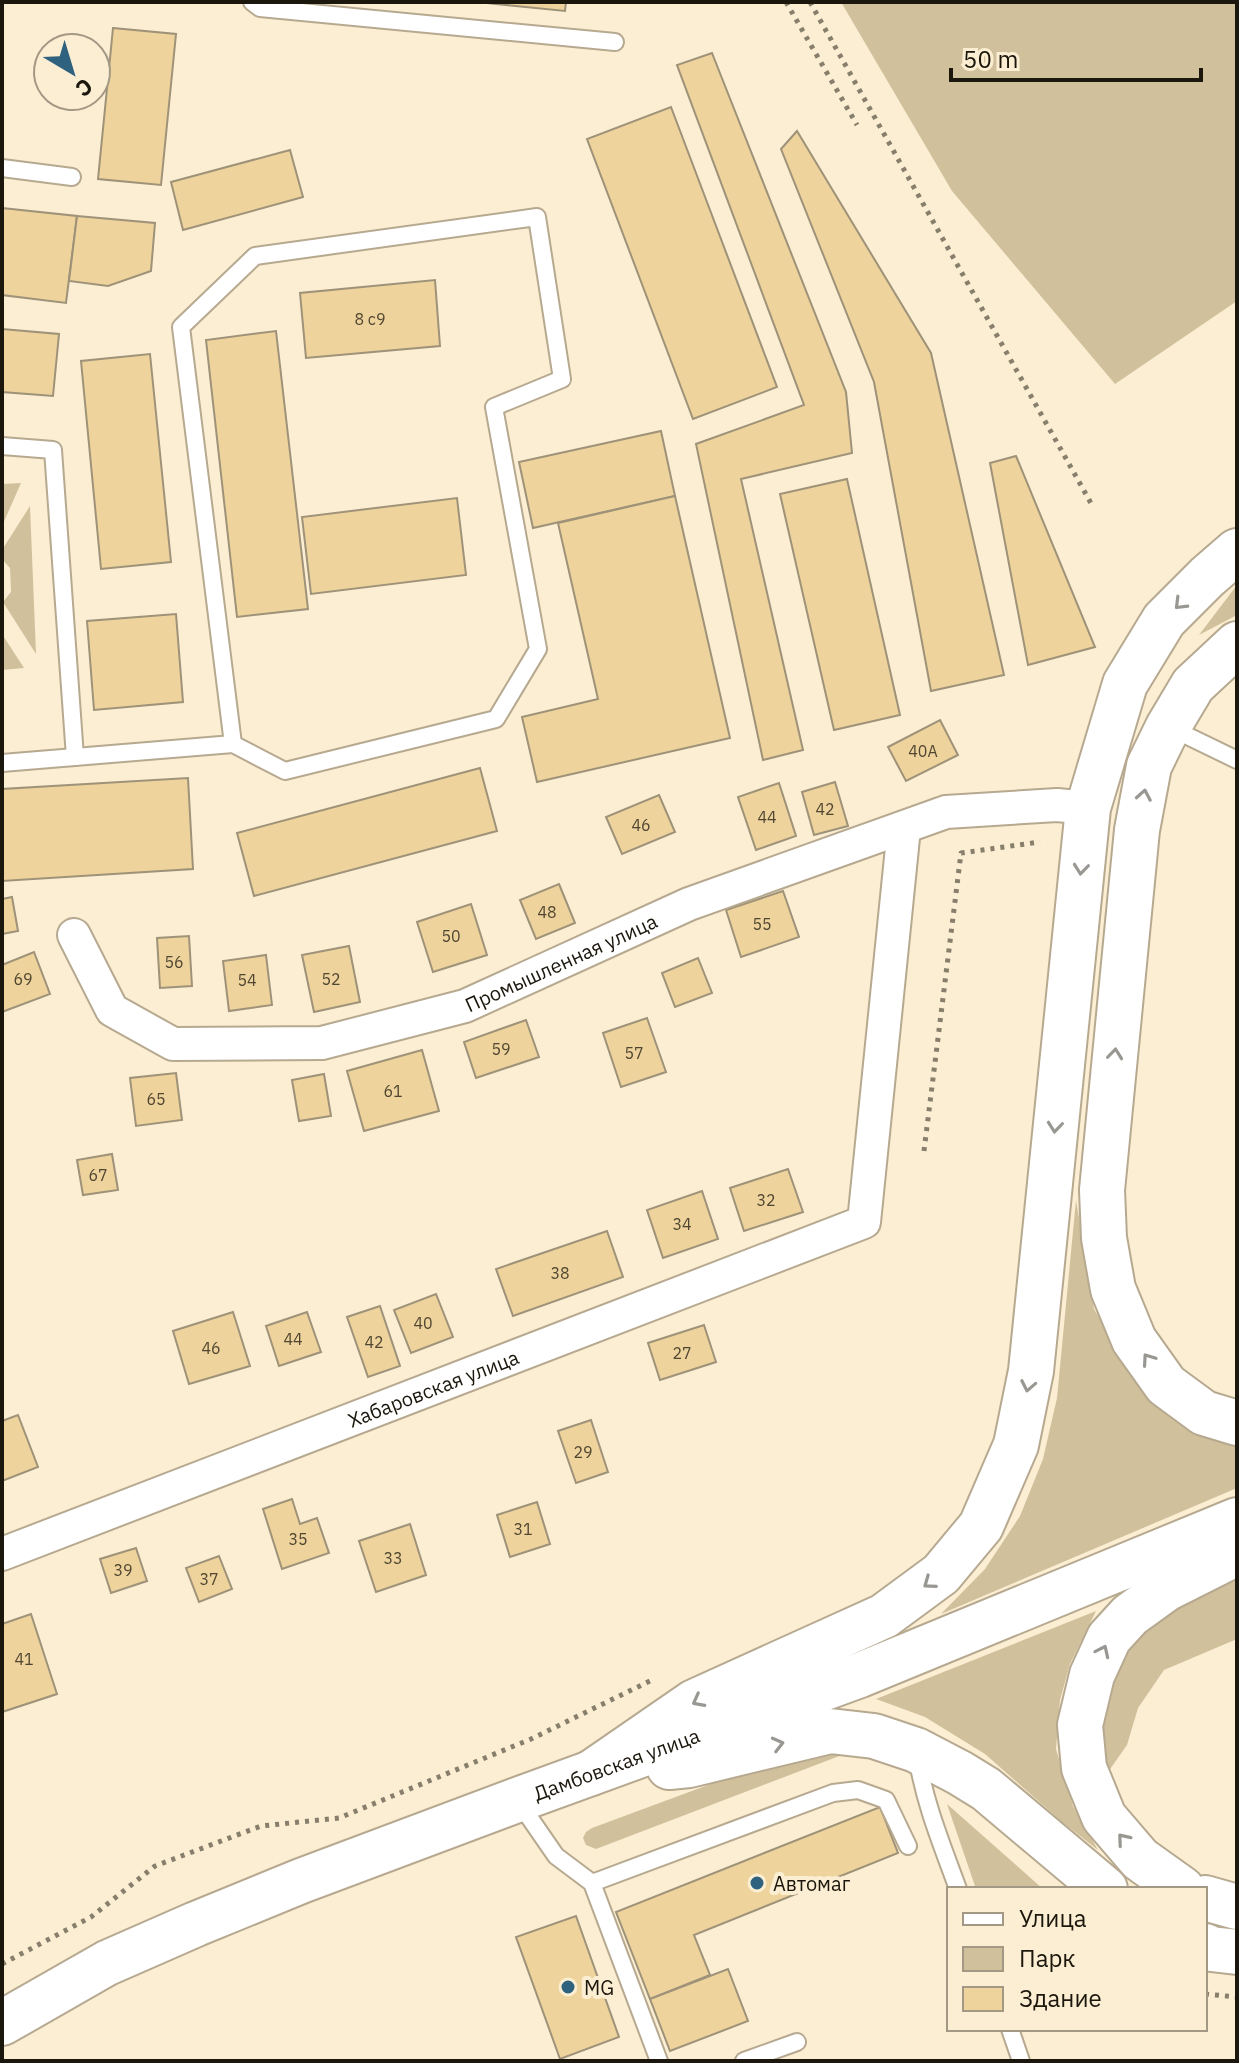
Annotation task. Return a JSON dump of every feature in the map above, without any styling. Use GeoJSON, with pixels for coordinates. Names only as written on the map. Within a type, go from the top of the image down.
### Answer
{"type":"FeatureCollection","features":[{"type":"Feature","properties":{"kind":"main road"},"geometry":{"type":"LineString","coordinates":[[591,1773],[694,1702],[884,1616],[941,1574],[981,1526],[1016,1445],[1031,1371],[1088,808],[1125,684],[1164,620],[1237,551]]}},
{"type":"Feature","properties":{"kind":"main road"},"geometry":{"type":"LineString","coordinates":[[1237,644],[1193,685],[1149,766],[1137,830],[1102,1190],[1104,1238],[1113,1289],[1134,1340],[1166,1385],[1204,1413],[1237,1423]]}},
{"type":"Feature","properties":{"kind":"main road","name":"Дамбовская улица"},"geometry":{"type":"LineString","coordinates":[[2,2023],[107,1963],[301,1881],[860,1675],[1237,1520]]}},
{"type":"Feature","properties":{"kind":"main road"},"geometry":{"type":"LineString","coordinates":[[1179,1887],[1140,1859],[1104,1817],[1084,1768],[1080,1725],[1092,1675],[1109,1638],[1130,1615],[1166,1589],[1237,1553]]}},
{"type":"Feature","properties":{"kind":"main road"},"geometry":{"type":"LineString","coordinates":[[591,1773],[689,1765],[830,1731],[874,1736],[916,1750],[986,1789],[1103,1887]]}},
{"type":"Feature","properties":{"kind":"main road"},"geometry":{"type":"LineString","coordinates":[[1207,1899],[1237,1907]]}},
{"type":"Feature","properties":{"kind":"main road"},"geometry":{"type":"LineString","coordinates":[[1207,1947],[1237,1952]]}},
{"type":"Feature","properties":{"kind":"street","name":"Промышленная улица"},"geometry":{"type":"LineString","coordinates":[[74,935],[112,1010],[173,1044],[322,1043],[465,1006],[689,904],[946,812],[1057,805],[1088,808]]}},
{"type":"Feature","properties":{"kind":"street","name":"Хабаровская улица"},"geometry":{"type":"LineString","coordinates":[[2,1554],[864,1222],[904,828]]}},
{"type":"Feature","properties":{"kind":"lane"},"geometry":{"type":"LineString","coordinates":[[252,2],[260,8],[615,42]]}},
{"type":"Feature","properties":{"kind":"lane"},"geometry":{"type":"LineString","coordinates":[[2,168],[72,177]]}},
{"type":"Feature","properties":{"kind":"lane"},"geometry":{"type":"LineString","coordinates":[[2,763],[233,744],[285,771],[496,719],[538,649],[494,407],[562,379],[537,217],[255,256],[181,327],[233,744]]}},
{"type":"Feature","properties":{"kind":"lane"},"geometry":{"type":"LineString","coordinates":[[2,446],[53,450],[75,757]]}},
{"type":"Feature","properties":{"kind":"lane"},"geometry":{"type":"LineString","coordinates":[[1168,727],[1237,760]]}},
{"type":"Feature","properties":{"kind":"lane"},"geometry":{"type":"LineString","coordinates":[[916,1750],[931,1815],[957,1887]]}},
{"type":"Feature","properties":{"kind":"lane"},"geometry":{"type":"LineString","coordinates":[[592,1883],[833,1793],[858,1790],[886,1800],[908,1846]]}},
{"type":"Feature","properties":{"kind":"lane"},"geometry":{"type":"LineString","coordinates":[[517,1800],[556,1856],[592,1883],[659,2061]]}},
{"type":"Feature","properties":{"kind":"lane"},"geometry":{"type":"LineString","coordinates":[[1011,2031],[1021,2061]]}},
{"type":"Feature","properties":{"kind":"lane"},"geometry":{"type":"LineString","coordinates":[[744,2061],[797,2042]]}},
{"type":"Feature","properties":{"kind":"path"},"geometry":{"type":"LineString","coordinates":[[786,2],[857,125]]}},
{"type":"Feature","properties":{"kind":"path"},"geometry":{"type":"LineString","coordinates":[[810,2],[1092,505]]}},
{"type":"Feature","properties":{"kind":"path"},"geometry":{"type":"LineString","coordinates":[[924,1151],[961,853],[1049,840]]}},
{"type":"Feature","properties":{"kind":"path"},"geometry":{"type":"LineString","coordinates":[[2,1964],[91,1917],[155,1866],[261,1826],[339,1818],[531,1739],[658,1677]]}},
{"type":"Feature","properties":{"kind":"path"},"geometry":{"type":"LineString","coordinates":[[1207,1994],[1237,1997]]}},
{"type":"Feature","properties":{"kind":"green space"},"geometry":{"type":"Polygon","coordinates":[[[841,2],[1237,2],[1237,301],[1115,384],[952,191],[841,2]]]}},
{"type":"Feature","properties":{"kind":"green space"},"geometry":{"type":"Polygon","coordinates":[[[21,483],[2,526],[2,484],[21,483]]]}},
{"type":"Feature","properties":{"kind":"green space"},"geometry":{"type":"Polygon","coordinates":[[[30,506],[36,654],[3,602],[11,592],[10,568],[2,559],[2,550],[30,506]]]}},
{"type":"Feature","properties":{"kind":"green space"},"geometry":{"type":"Polygon","coordinates":[[[1237,585],[1237,615],[1199,635],[1237,585]]]}},
{"type":"Feature","properties":{"kind":"green space"},"geometry":{"type":"Polygon","coordinates":[[[2,634],[24,668],[2,670],[2,634]]]}},
{"type":"Feature","properties":{"kind":"green space"},"geometry":{"type":"Polygon","coordinates":[[[1076,1200],[1094,1309],[1140,1385],[1191,1425],[1237,1444],[1237,1488],[941,1614],[985,1569],[1020,1516],[1043,1459],[1057,1398],[1076,1200]]]}},
{"type":"Feature","properties":{"kind":"green space"},"geometry":{"type":"Polygon","coordinates":[[[1237,1570],[1237,1639],[1164,1670],[1138,1708],[1127,1745],[1108,1772],[1100,1725],[1114,1676],[1139,1633],[1209,1583],[1237,1570]]]}},
{"type":"Feature","properties":{"kind":"green space"},"geometry":{"type":"Polygon","coordinates":[[[1096,1611],[1070,1664],[1060,1700],[1056,1749],[1073,1806],[1098,1850],[985,1754],[925,1717],[876,1699],[1096,1611]]]}},
{"type":"Feature","properties":{"kind":"green space"},"geometry":{"type":"Polygon","coordinates":[[[828,1751],[842,1755],[596,1849],[586,1845],[583,1838],[592,1828],[797,1752],[828,1751]]]}},
{"type":"Feature","properties":{"kind":"green space"},"geometry":{"type":"Polygon","coordinates":[[[947,1804],[1041,1887],[975,1887],[947,1804]]]}},
{"type":"Feature","properties":{"kind":"building"},"geometry":{"type":"Polygon","coordinates":[[[477,2],[566,2],[565,11],[477,2]]]}},
{"type":"Feature","properties":{"kind":"building"},"geometry":{"type":"Polygon","coordinates":[[[113,28],[176,34],[161,185],[98,179],[105,112],[112,112],[113,28]]]}},
{"type":"Feature","properties":{"kind":"building"},"geometry":{"type":"Polygon","coordinates":[[[712,53],[846,392],[852,453],[741,479],[803,750],[763,760],[696,444],[804,405],[677,65],[712,53]]]}},
{"type":"Feature","properties":{"kind":"building"},"geometry":{"type":"Polygon","coordinates":[[[671,107],[777,387],[693,419],[587,139],[671,107]]]}},
{"type":"Feature","properties":{"kind":"building"},"geometry":{"type":"Polygon","coordinates":[[[797,131],[931,353],[1004,675],[931,691],[874,382],[781,149],[797,131]]]}},
{"type":"Feature","properties":{"kind":"building"},"geometry":{"type":"Polygon","coordinates":[[[290,150],[303,197],[183,230],[171,182],[290,150]]]}},
{"type":"Feature","properties":{"kind":"building"},"geometry":{"type":"Polygon","coordinates":[[[2,208],[77,216],[66,303],[2,295],[2,208]]]}},
{"type":"Feature","properties":{"kind":"building"},"geometry":{"type":"Polygon","coordinates":[[[77,216],[155,223],[151,271],[108,286],[69,281],[77,216]]]}},
{"type":"Feature","properties":{"kind":"building"},"geometry":{"type":"Polygon","coordinates":[[[435,280],[440,346],[306,358],[300,293],[435,280]]]}},
{"type":"Feature","properties":{"kind":"building"},"geometry":{"type":"Polygon","coordinates":[[[2,329],[59,334],[53,396],[2,392],[2,329]]]}},
{"type":"Feature","properties":{"kind":"building"},"geometry":{"type":"Polygon","coordinates":[[[276,331],[308,609],[237,617],[206,340],[276,331]]]}},
{"type":"Feature","properties":{"kind":"building"},"geometry":{"type":"Polygon","coordinates":[[[150,354],[171,562],[101,569],[81,361],[150,354]]]}},
{"type":"Feature","properties":{"kind":"building"},"geometry":{"type":"Polygon","coordinates":[[[661,431],[675,496],[533,528],[519,462],[661,431]]]}},
{"type":"Feature","properties":{"kind":"building"},"geometry":{"type":"Polygon","coordinates":[[[1016,456],[1095,647],[1028,665],[990,463],[1016,456]]]}},
{"type":"Feature","properties":{"kind":"building"},"geometry":{"type":"Polygon","coordinates":[[[847,479],[900,715],[834,730],[780,494],[847,479]]]}},
{"type":"Feature","properties":{"kind":"building"},"geometry":{"type":"Polygon","coordinates":[[[675,496],[730,738],[537,782],[522,717],[598,699],[558,523],[675,496]]]}},
{"type":"Feature","properties":{"kind":"building"},"geometry":{"type":"Polygon","coordinates":[[[457,498],[466,575],[311,594],[302,517],[457,498]]]}},
{"type":"Feature","properties":{"kind":"building"},"geometry":{"type":"Polygon","coordinates":[[[176,614],[183,702],[94,710],[87,621],[176,614]]]}},
{"type":"Feature","properties":{"kind":"building"},"geometry":{"type":"Polygon","coordinates":[[[940,720],[958,755],[906,781],[888,747],[940,720]]]}},
{"type":"Feature","properties":{"kind":"building"},"geometry":{"type":"Polygon","coordinates":[[[480,768],[497,831],[254,896],[237,833],[480,768]]]}},
{"type":"Feature","properties":{"kind":"building"},"geometry":{"type":"Polygon","coordinates":[[[188,778],[193,869],[2,881],[2,789],[188,778]]]}},
{"type":"Feature","properties":{"kind":"building"},"geometry":{"type":"Polygon","coordinates":[[[835,782],[848,826],[814,835],[802,792],[835,782]]]}},
{"type":"Feature","properties":{"kind":"building"},"geometry":{"type":"Polygon","coordinates":[[[779,783],[796,836],[756,850],[738,797],[779,783]]]}},
{"type":"Feature","properties":{"kind":"building"},"geometry":{"type":"Polygon","coordinates":[[[659,795],[675,832],[622,854],[606,817],[659,795]]]}},
{"type":"Feature","properties":{"kind":"building"},"geometry":{"type":"Polygon","coordinates":[[[559,884],[575,923],[536,939],[520,900],[559,884]]]}},
{"type":"Feature","properties":{"kind":"building"},"geometry":{"type":"Polygon","coordinates":[[[783,891],[799,937],[741,957],[726,910],[783,891]]]}},
{"type":"Feature","properties":{"kind":"building"},"geometry":{"type":"Polygon","coordinates":[[[12,897],[18,931],[2,934],[2,899],[12,897]]]}},
{"type":"Feature","properties":{"kind":"building"},"geometry":{"type":"Polygon","coordinates":[[[471,904],[487,955],[433,972],[417,922],[471,904]]]}},
{"type":"Feature","properties":{"kind":"building"},"geometry":{"type":"Polygon","coordinates":[[[189,936],[192,986],[160,988],[157,938],[189,936]]]}},
{"type":"Feature","properties":{"kind":"building"},"geometry":{"type":"Polygon","coordinates":[[[349,946],[360,1002],[314,1012],[302,955],[349,946]]]}},
{"type":"Feature","properties":{"kind":"building"},"geometry":{"type":"Polygon","coordinates":[[[34,952],[50,994],[2,1012],[2,965],[34,952]]]}},
{"type":"Feature","properties":{"kind":"building"},"geometry":{"type":"Polygon","coordinates":[[[266,955],[272,1005],[229,1011],[223,961],[266,955]]]}},
{"type":"Feature","properties":{"kind":"building"},"geometry":{"type":"Polygon","coordinates":[[[698,958],[712,993],[675,1007],[662,973],[698,958]]]}},
{"type":"Feature","properties":{"kind":"building"},"geometry":{"type":"Polygon","coordinates":[[[647,1018],[666,1072],[621,1087],[603,1033],[647,1018]]]}},
{"type":"Feature","properties":{"kind":"building"},"geometry":{"type":"Polygon","coordinates":[[[526,1020],[539,1057],[476,1078],[464,1042],[526,1020]]]}},
{"type":"Feature","properties":{"kind":"building"},"geometry":{"type":"Polygon","coordinates":[[[422,1050],[439,1111],[364,1131],[347,1071],[422,1050]]]}},
{"type":"Feature","properties":{"kind":"building"},"geometry":{"type":"Polygon","coordinates":[[[176,1073],[182,1120],[136,1126],[130,1078],[176,1073]]]}},
{"type":"Feature","properties":{"kind":"building"},"geometry":{"type":"Polygon","coordinates":[[[324,1074],[331,1116],[299,1121],[292,1080],[324,1074]]]}},
{"type":"Feature","properties":{"kind":"building"},"geometry":{"type":"Polygon","coordinates":[[[112,1154],[118,1190],[83,1195],[77,1160],[112,1154]]]}},
{"type":"Feature","properties":{"kind":"building"},"geometry":{"type":"Polygon","coordinates":[[[788,1169],[803,1212],[744,1231],[730,1188],[788,1169]]]}},
{"type":"Feature","properties":{"kind":"building"},"geometry":{"type":"Polygon","coordinates":[[[702,1191],[718,1239],[663,1258],[647,1210],[702,1191]]]}},
{"type":"Feature","properties":{"kind":"building"},"geometry":{"type":"Polygon","coordinates":[[[607,1231],[623,1277],[513,1316],[496,1269],[607,1231]]]}},
{"type":"Feature","properties":{"kind":"building"},"geometry":{"type":"Polygon","coordinates":[[[436,1294],[453,1337],[411,1353],[394,1310],[436,1294]]]}},
{"type":"Feature","properties":{"kind":"building"},"geometry":{"type":"Polygon","coordinates":[[[380,1306],[400,1366],[368,1377],[347,1317],[380,1306]]]}},
{"type":"Feature","properties":{"kind":"building"},"geometry":{"type":"Polygon","coordinates":[[[233,1312],[250,1366],[189,1384],[173,1331],[233,1312]]]}},
{"type":"Feature","properties":{"kind":"building"},"geometry":{"type":"Polygon","coordinates":[[[307,1312],[321,1352],[279,1366],[266,1326],[307,1312]]]}},
{"type":"Feature","properties":{"kind":"building"},"geometry":{"type":"Polygon","coordinates":[[[704,1325],[716,1362],[660,1380],[648,1343],[704,1325]]]}},
{"type":"Feature","properties":{"kind":"building"},"geometry":{"type":"Polygon","coordinates":[[[18,1415],[38,1467],[2,1481],[2,1421],[18,1415]]]}},
{"type":"Feature","properties":{"kind":"building"},"geometry":{"type":"Polygon","coordinates":[[[591,1420],[608,1472],[576,1483],[558,1431],[591,1420]]]}},
{"type":"Feature","properties":{"kind":"building"},"geometry":{"type":"Polygon","coordinates":[[[292,1499],[300,1524],[317,1518],[329,1553],[282,1569],[263,1509],[292,1499]]]}},
{"type":"Feature","properties":{"kind":"building"},"geometry":{"type":"Polygon","coordinates":[[[537,1502],[550,1544],[510,1557],[497,1515],[537,1502]]]}},
{"type":"Feature","properties":{"kind":"building"},"geometry":{"type":"Polygon","coordinates":[[[410,1524],[426,1575],[376,1592],[359,1541],[410,1524]]]}},
{"type":"Feature","properties":{"kind":"building"},"geometry":{"type":"Polygon","coordinates":[[[136,1548],[147,1581],[111,1593],[100,1559],[136,1548]]]}},
{"type":"Feature","properties":{"kind":"building"},"geometry":{"type":"Polygon","coordinates":[[[219,1556],[232,1589],[199,1602],[186,1568],[219,1556]]]}},
{"type":"Feature","properties":{"kind":"building"},"geometry":{"type":"Polygon","coordinates":[[[31,1614],[57,1694],[2,1712],[2,1624],[31,1614]]]}},
{"type":"Feature","properties":{"kind":"building","name":"Автомаг"},"geometry":{"type":"Polygon","coordinates":[[[880,1807],[898,1853],[694,1935],[710,1975],[650,1999],[616,1912],[880,1807]]]}},
{"type":"Feature","properties":{"kind":"building","name":"MG"},"geometry":{"type":"Polygon","coordinates":[[[576,1916],[619,2037],[560,2059],[516,1937],[576,1916]]]}},
{"type":"Feature","properties":{"kind":"building"},"geometry":{"type":"Polygon","coordinates":[[[728,1969],[748,2021],[670,2051],[650,1999],[728,1969]]]}},
{"type":"Feature","properties":{"kind":"place","name":"Автомаг"},"geometry":{"type":"Point","coordinates":[757,1883]}},
{"type":"Feature","properties":{"kind":"place","name":"MG"},"geometry":{"type":"Point","coordinates":[568,1987]}}]}
